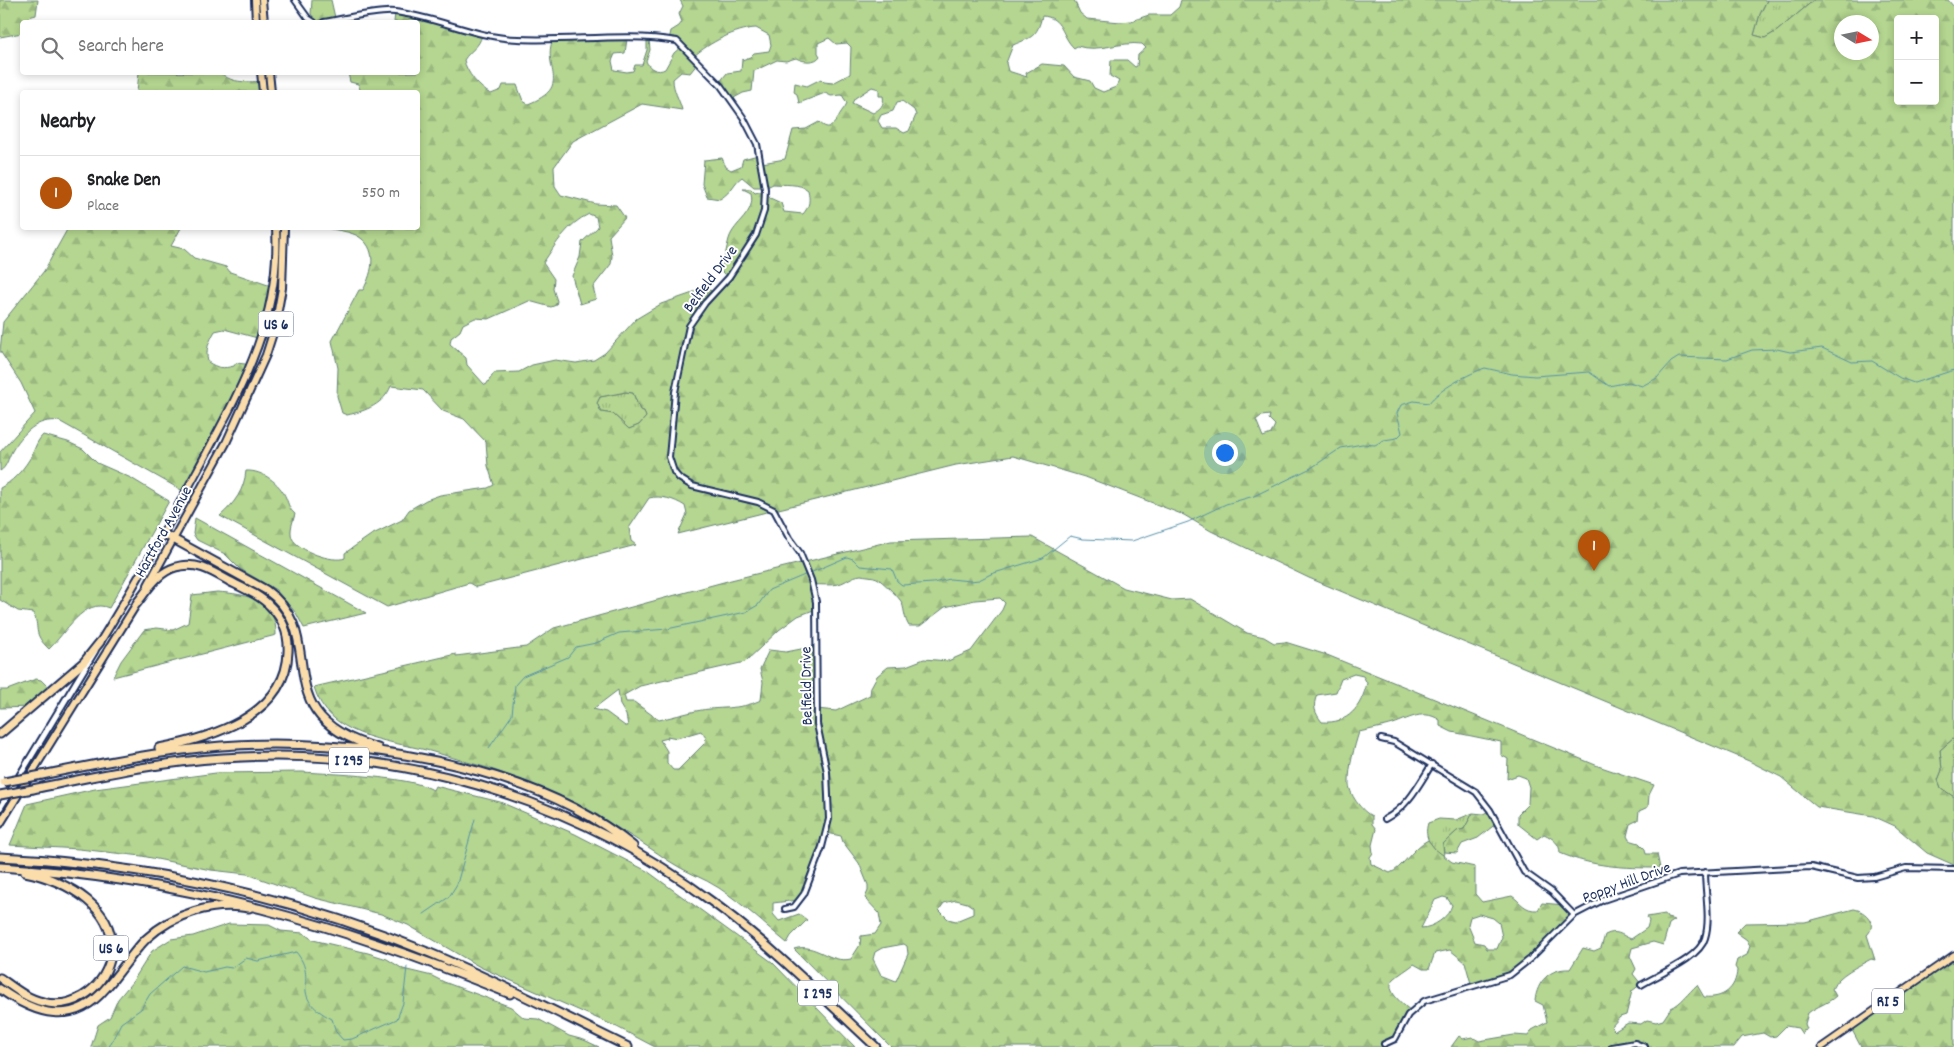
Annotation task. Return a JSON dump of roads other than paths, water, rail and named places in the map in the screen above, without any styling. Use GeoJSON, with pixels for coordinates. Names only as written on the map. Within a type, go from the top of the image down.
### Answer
{"type":"FeatureCollection","features":[{"type":"Feature","properties":{"kind":"highway"},"geometry":{"type":"LineString","coordinates":[[254,0],[256,20]]}},
{"type":"Feature","properties":{"kind":"highway"},"geometry":{"type":"LineString","coordinates":[[262,0],[264,20]]}},
{"type":"Feature","properties":{"kind":"highway"},"geometry":{"type":"LineString","coordinates":[[261,75],[263,90]]}},
{"type":"Feature","properties":{"kind":"highway"},"geometry":{"type":"LineString","coordinates":[[269,75],[271,90]]}},
{"type":"Feature","properties":{"kind":"highway","name":"Hartford Avenue"},"geometry":{"type":"LineString","coordinates":[[100,642],[164,534],[254,360],[273,289],[277,248],[276,230]]}},
{"type":"Feature","properties":{"kind":"highway","name":"Hartford Avenue"},"geometry":{"type":"LineString","coordinates":[[0,824],[137,603],[226,443],[271,343],[282,288],[284,230]]}},
{"type":"Feature","properties":{"kind":"highway"},"geometry":{"type":"LineString","coordinates":[[164,534],[266,590],[282,604],[296,630],[306,693],[312,706],[322,718],[352,739],[408,756],[499,778],[546,796],[593,819],[621,837],[649,859]]}},
{"type":"Feature","properties":{"kind":"highway"},"geometry":{"type":"LineString","coordinates":[[97,764],[194,741],[227,728],[251,715],[263,704],[278,684],[286,668],[288,654],[287,637],[282,621],[274,610],[261,598],[206,568],[188,565],[170,569],[156,580],[137,603]]}},
{"type":"Feature","properties":{"kind":"highway","name":"US 6"},"geometry":{"type":"LineString","coordinates":[[0,734],[84,662],[100,642]]}},
{"type":"Feature","properties":{"kind":"highway"},"geometry":{"type":"LineString","coordinates":[[2,783],[172,751],[256,744],[339,747],[408,756]]}},
{"type":"Feature","properties":{"kind":"highway","name":"I 295"},"geometry":{"type":"LineString","coordinates":[[0,795],[152,766],[221,758],[290,756],[358,761],[426,772],[509,794],[581,823],[649,859],[699,892],[740,923],[876,1047]]}},
{"type":"Feature","properties":{"kind":"highway"},"geometry":{"type":"LineString","coordinates":[[0,857],[78,863],[147,872],[215,886],[290,905],[356,925],[429,953],[628,1047]]}},
{"type":"Feature","properties":{"kind":"highway"},"geometry":{"type":"LineString","coordinates":[[0,868],[70,872],[147,883],[224,898],[308,920],[442,966],[555,1012]]}},
{"type":"Feature","properties":{"kind":"highway","name":"US 6"},"geometry":{"type":"LineString","coordinates":[[0,868],[46,878],[77,892],[90,902],[104,919],[109,932],[111,946],[109,962],[101,979],[91,991],[73,1001],[58,1004],[37,1001],[0,978]]}},
{"type":"Feature","properties":{"kind":"highway"},"geometry":{"type":"LineString","coordinates":[[0,990],[34,1010],[52,1013],[70,1012],[96,998],[146,939],[165,925],[187,914],[212,907],[237,906],[308,920]]}},
{"type":"Feature","properties":{"kind":"main road","name":"Hartford Avenue"},"geometry":{"type":"LineString","coordinates":[[0,808],[89,664],[100,642]]}},
{"type":"Feature","properties":{"kind":"main road","name":"RI 5"},"geometry":{"type":"LineString","coordinates":[[1822,1047],[1954,955]]}},
{"type":"Feature","properties":{"kind":"street"},"geometry":{"type":"LineString","coordinates":[[295,0],[311,20]]}},
{"type":"Feature","properties":{"kind":"street","name":"Belfield Drive"},"geometry":{"type":"LineString","coordinates":[[337,20],[391,12],[426,18],[487,35],[515,39],[670,40],[682,45],[721,86],[754,138],[764,178],[766,199],[760,225],[728,278],[705,303],[689,326],[675,392],[669,464],[679,478],[692,486],[758,502],[774,510],[805,564],[814,596],[816,724],[826,772],[829,819],[822,847],[800,902],[794,907],[785,909]]}},
{"type":"Feature","properties":{"kind":"street"},"geometry":{"type":"LineString","coordinates":[[1381,739],[1394,742],[1476,792],[1524,872],[1552,892],[1574,915]]}},
{"type":"Feature","properties":{"kind":"street"},"geometry":{"type":"LineString","coordinates":[[1385,819],[1397,812],[1409,801],[1432,764]]}},
{"type":"Feature","properties":{"kind":"street","name":"Poppy Hill Drive"},"geometry":{"type":"LineString","coordinates":[[1384,1044],[1395,1039],[1408,1015],[1424,1001],[1510,976],[1574,915],[1603,900],[1679,874],[1811,867],[1858,878],[1874,877],[1906,868],[1954,869]]}},
{"type":"Feature","properties":{"kind":"street"},"geometry":{"type":"LineString","coordinates":[[1641,985],[1688,958],[1703,944],[1706,931],[1705,872]]}},
{"type":"Feature","properties":{"kind":"street"},"geometry":{"type":"LineString","coordinates":[[1612,1047],[1635,1043],[1645,1047]]}},
{"type":"Feature","properties":{"kind":"waterway"},"geometry":{"type":"LineString","coordinates":[[810,573],[847,557],[853,559],[860,566],[892,569],[897,581],[902,585],[933,583],[950,579],[970,581],[979,580],[991,574],[1043,558],[1070,536],[1083,539],[1132,541],[1188,522],[1226,504],[1254,496],[1311,468],[1341,448],[1362,444],[1375,445],[1384,440],[1397,438],[1402,433],[1397,413],[1401,405],[1414,401],[1429,403],[1455,382],[1485,368],[1512,374],[1535,376],[1589,372],[1609,386],[1629,382],[1642,386],[1657,378],[1671,362],[1679,357],[1727,359],[1752,350],[1777,349],[1790,352],[1822,348],[1852,362],[1872,361],[1900,378],[1914,383],[1954,370]]}},
{"type":"Feature","properties":{"kind":"waterway"},"geometry":{"type":"LineString","coordinates":[[489,748],[512,715],[515,685],[523,676],[568,657],[576,647],[596,643],[619,633],[667,629],[746,612],[758,605],[769,590],[807,574]]}},
{"type":"Feature","properties":{"kind":"waterway"},"geometry":{"type":"LineString","coordinates":[[424,914],[449,897],[457,884],[475,819]]}},
{"type":"Feature","properties":{"kind":"waterway"},"geometry":{"type":"LineString","coordinates":[[109,1047],[121,1023],[141,1009],[150,994],[182,966],[204,972],[225,967],[232,968],[246,958],[258,961],[296,952],[303,962],[307,995],[310,1002],[332,1019],[336,1032],[343,1040],[352,1039],[397,1019],[403,1003],[407,967]]}},
{"type":"Feature","properties":{"kind":"place","name":"Snake Den"},"geometry":{"type":"Point","coordinates":[1594,571]}}]}
